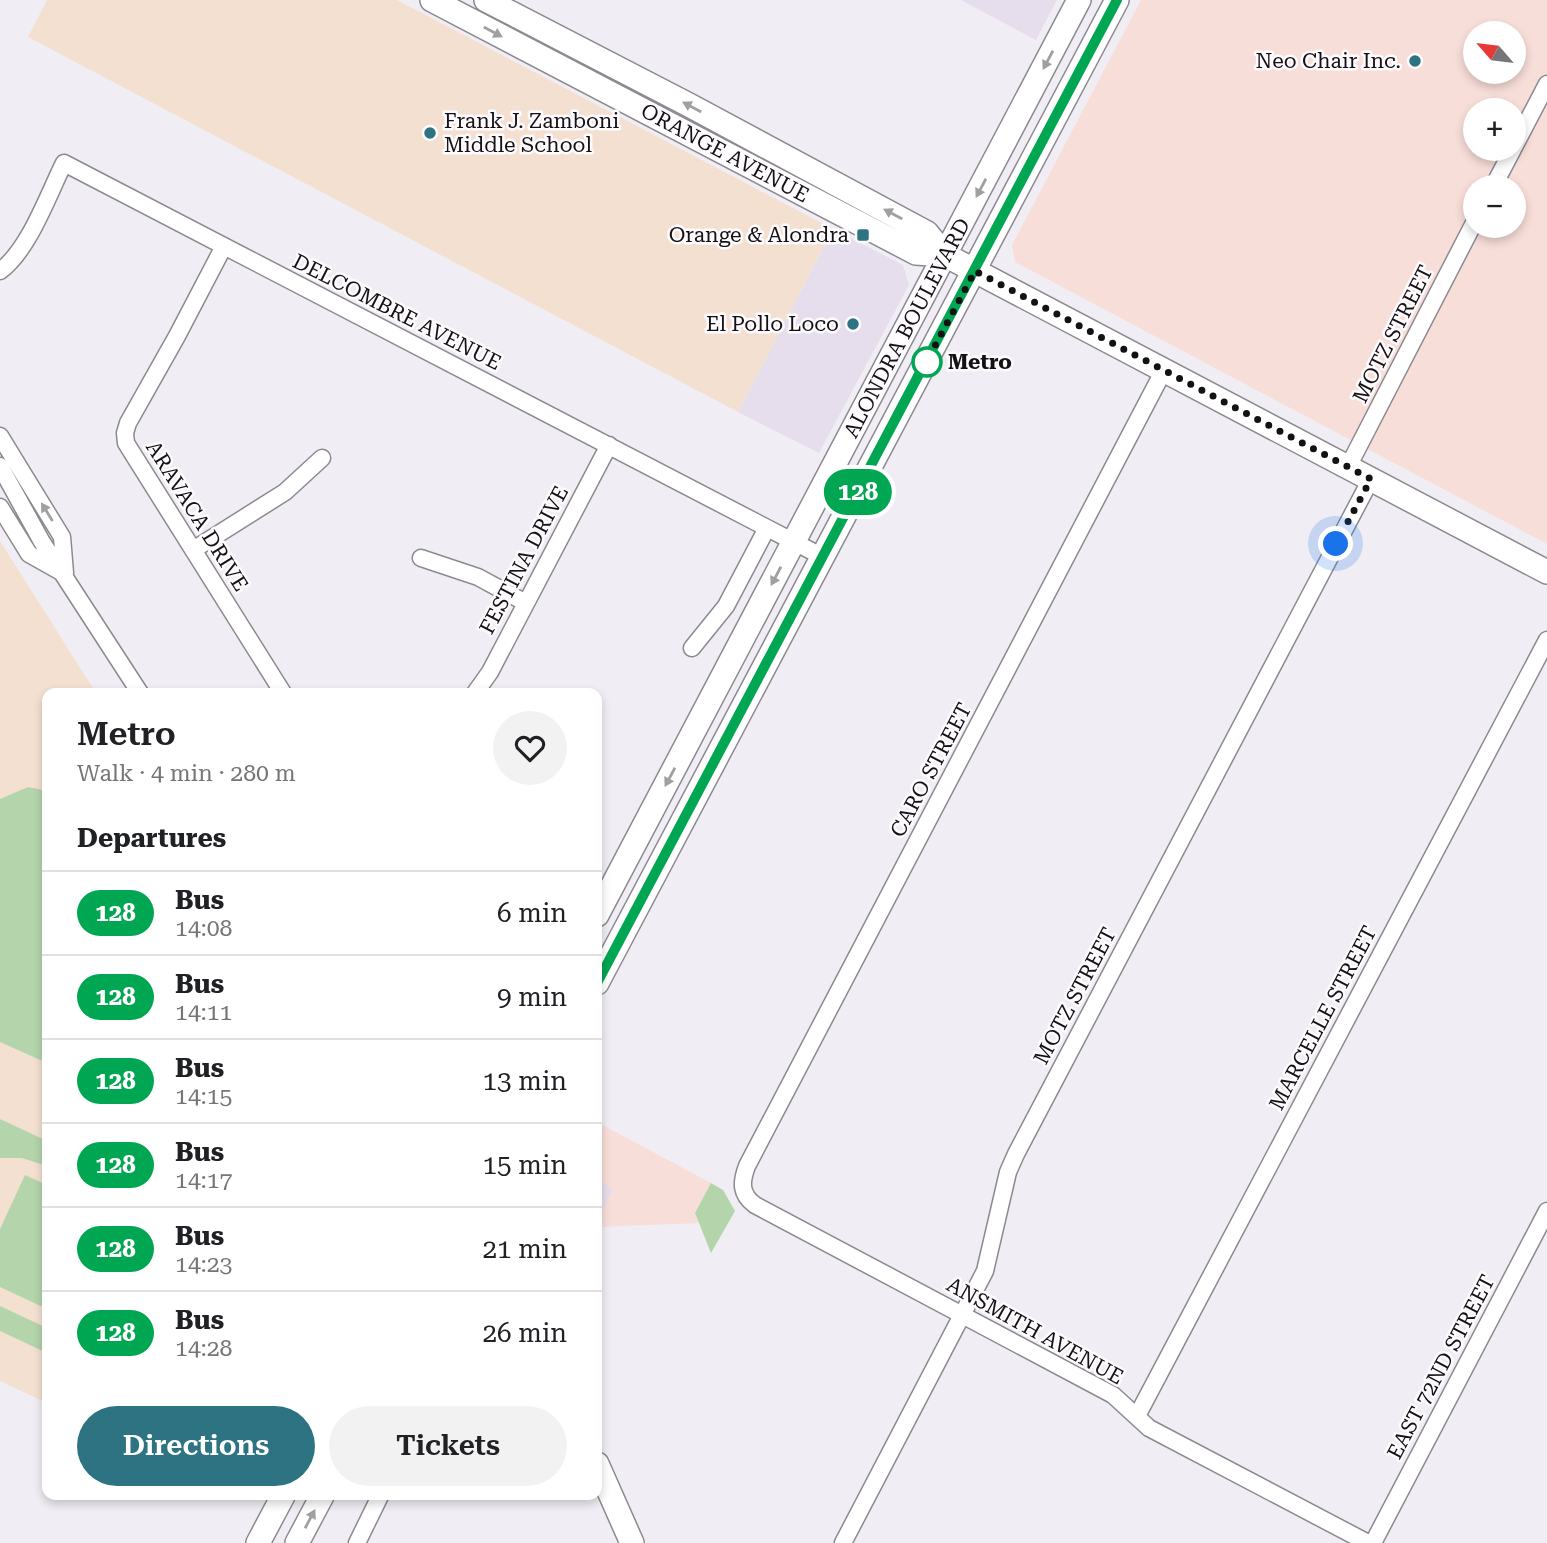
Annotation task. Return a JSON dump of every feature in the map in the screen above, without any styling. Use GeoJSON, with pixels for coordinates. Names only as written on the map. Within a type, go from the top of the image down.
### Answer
{"type":"FeatureCollection","features":[{"type":"Feature","properties":{"kind":"main road","name":"ORANGE AVENUE"},"geometry":{"type":"LineString","coordinates":[[432,0],[916,253],[946,256],[1547,572]]}},
{"type":"Feature","properties":{"kind":"main road","name":"ORANGE AVENUE"},"geometry":{"type":"LineString","coordinates":[[486,0],[927,233],[946,256]]}},
{"type":"Feature","properties":{"kind":"main road","name":"ALONDRA BOULEVARD"},"geometry":{"type":"LineString","coordinates":[[602,906],[1079,0]]}},
{"type":"Feature","properties":{"kind":"main road","name":"ALONDRA BOULEVARD"},"geometry":{"type":"LineString","coordinates":[[602,973],[1117,0]]}},
{"type":"Feature","properties":{"kind":"main road"},"geometry":{"type":"LineString","coordinates":[[602,927],[621,937]]}},
{"type":"Feature","properties":{"kind":"main road"},"geometry":{"type":"LineString","coordinates":[[602,1475],[632,1543]]}},
{"type":"Feature","properties":{"kind":"main road"},"geometry":{"type":"LineString","coordinates":[[258,1543],[281,1500]]}},
{"type":"Feature","properties":{"kind":"main road"},"geometry":{"type":"LineString","coordinates":[[297,1543],[320,1500]]}},
{"type":"Feature","properties":{"kind":"street"},"geometry":{"type":"LineString","coordinates":[[1526,124],[1547,84]]}},
{"type":"Feature","properties":{"kind":"street","name":"DELCOMBRE AVENUE"},"geometry":{"type":"LineString","coordinates":[[0,271],[16,255],[26,239],[64,163],[823,556]]}},
{"type":"Feature","properties":{"kind":"street","name":"MOTZ STREET"},"geometry":{"type":"LineString","coordinates":[[1348,467],[1466,238]]}},
{"type":"Feature","properties":{"kind":"street","name":"ARAVACA DRIVE"},"geometry":{"type":"LineString","coordinates":[[224,246],[125,433],[126,443],[280,688]]}},
{"type":"Feature","properties":{"kind":"street","name":"CARO STREET"},"geometry":{"type":"LineString","coordinates":[[743,1191],[747,1166],[1164,370]]}},
{"type":"Feature","properties":{"kind":"street"},"geometry":{"type":"LineString","coordinates":[[0,436],[62,537],[66,576]]}},
{"type":"Feature","properties":{"kind":"street","name":"FESTINA DRIVE"},"geometry":{"type":"LineString","coordinates":[[478,688],[608,445]]}},
{"type":"Feature","properties":{"kind":"street"},"geometry":{"type":"LineString","coordinates":[[193,550],[285,492],[322,458]]}},
{"type":"Feature","properties":{"kind":"street"},"geometry":{"type":"LineString","coordinates":[[0,466],[42,541],[137,688]]}},
{"type":"Feature","properties":{"kind":"street","name":"MOTZ STREET"},"geometry":{"type":"LineString","coordinates":[[843,1543],[963,1315],[988,1261],[1008,1172],[1016,1154],[1371,479]]}},
{"type":"Feature","properties":{"kind":"street"},"geometry":{"type":"LineString","coordinates":[[0,507],[29,554],[66,576]]}},
{"type":"Feature","properties":{"kind":"street"},"geometry":{"type":"LineString","coordinates":[[692,648],[726,606],[767,528]]}},
{"type":"Feature","properties":{"kind":"street"},"geometry":{"type":"LineString","coordinates":[[421,558],[478,577],[526,603]]}},
{"type":"Feature","properties":{"kind":"street","name":"MARCELLE STREET"},"geometry":{"type":"LineString","coordinates":[[1137,1416],[1547,640]]}},
{"type":"Feature","properties":{"kind":"street","name":"ANSMITH AVENUE"},"geometry":{"type":"LineString","coordinates":[[743,1191],[755,1205],[1113,1395],[1149,1428],[1340,1537],[1370,1543]]}},
{"type":"Feature","properties":{"kind":"street","name":"EAST 72ND STREET"},"geometry":{"type":"LineString","coordinates":[[1370,1543],[1547,1211]]}},
{"type":"Feature","properties":{"kind":"street"},"geometry":{"type":"LineString","coordinates":[[358,1543],[378,1500]]}},
{"type":"Feature","properties":{"kind":"shaded area","name":"Frank J. Zamboni Middle School"},"geometry":{"type":"Polygon","coordinates":[[[47,0],[397,0],[833,229],[738,412],[28,37],[47,0]]]}},
{"type":"Feature","properties":{"kind":"shaded area"},"geometry":{"type":"Polygon","coordinates":[[[961,0],[1057,0],[1036,40],[961,0]]]}},
{"type":"Feature","properties":{"kind":"shaded area"},"geometry":{"type":"Polygon","coordinates":[[[1141,0],[1547,0],[1547,544],[1015,262],[1012,245],[1141,0]]]}},
{"type":"Feature","properties":{"kind":"shaded area"},"geometry":{"type":"Polygon","coordinates":[[[833,229],[903,265],[909,285],[819,453],[738,412],[833,229]]]}},
{"type":"Feature","properties":{"kind":"shaded area"},"geometry":{"type":"Polygon","coordinates":[[[0,541],[93,688],[42,688],[42,1401],[0,1381],[0,541]]]}},
{"type":"Feature","properties":{"kind":"shaded area"},"geometry":{"type":"Polygon","coordinates":[[[602,1125],[711,1183],[695,1213],[699,1223],[602,1227],[602,1211],[613,1189],[602,1183],[602,1125]]]}},
{"type":"Feature","properties":{"kind":"shaded area"},"geometry":{"type":"Polygon","coordinates":[[[602,1183],[614,1189],[602,1212],[602,1183]]]}},
{"type":"Feature","properties":{"kind":"green space"},"geometry":{"type":"Polygon","coordinates":[[[28,787],[42,790],[42,1061],[0,1042],[0,799],[28,787]]]}},
{"type":"Feature","properties":{"kind":"green space"},"geometry":{"type":"Polygon","coordinates":[[[0,1119],[42,1139],[42,1164],[22,1158],[0,1158],[0,1119]]]}},
{"type":"Feature","properties":{"kind":"green space"},"geometry":{"type":"Polygon","coordinates":[[[25,1175],[42,1183],[42,1307],[0,1287],[0,1229],[25,1175]]]}},
{"type":"Feature","properties":{"kind":"green space"},"geometry":{"type":"Polygon","coordinates":[[[711,1183],[723,1190],[735,1211],[711,1253],[695,1213],[711,1183]]]}},
{"type":"Feature","properties":{"kind":"green space"},"geometry":{"type":"Polygon","coordinates":[[[0,1306],[42,1326],[42,1351],[0,1331],[0,1306]]]}},
{"type":"Feature","properties":{"kind":"bus line","name":"128"},"geometry":{"type":"LineString","coordinates":[[602,974],[1117,0]]}},
{"type":"Feature","properties":{"kind":"place","name":"Neo Chair Inc."},"geometry":{"type":"Point","coordinates":[1415,61]}},
{"type":"Feature","properties":{"kind":"place","name":"Frank J. Zamboni Middle School"},"geometry":{"type":"Point","coordinates":[430,133]}},
{"type":"Feature","properties":{"kind":"place","name":"Orange & Alondra"},"geometry":{"type":"Point","coordinates":[863,235]}},
{"type":"Feature","properties":{"kind":"place","name":"El Pollo Loco"},"geometry":{"type":"Point","coordinates":[853,324]}},
{"type":"Feature","properties":{"kind":"place","name":"Metro"},"geometry":{"type":"Point","coordinates":[927,362]}},
{"type":"Feature","properties":{"kind":"route"},"geometry":{"type":"LineString","coordinates":[[927,362],[922,370],[975,271],[1371,479],[1336,544]]}}]}
